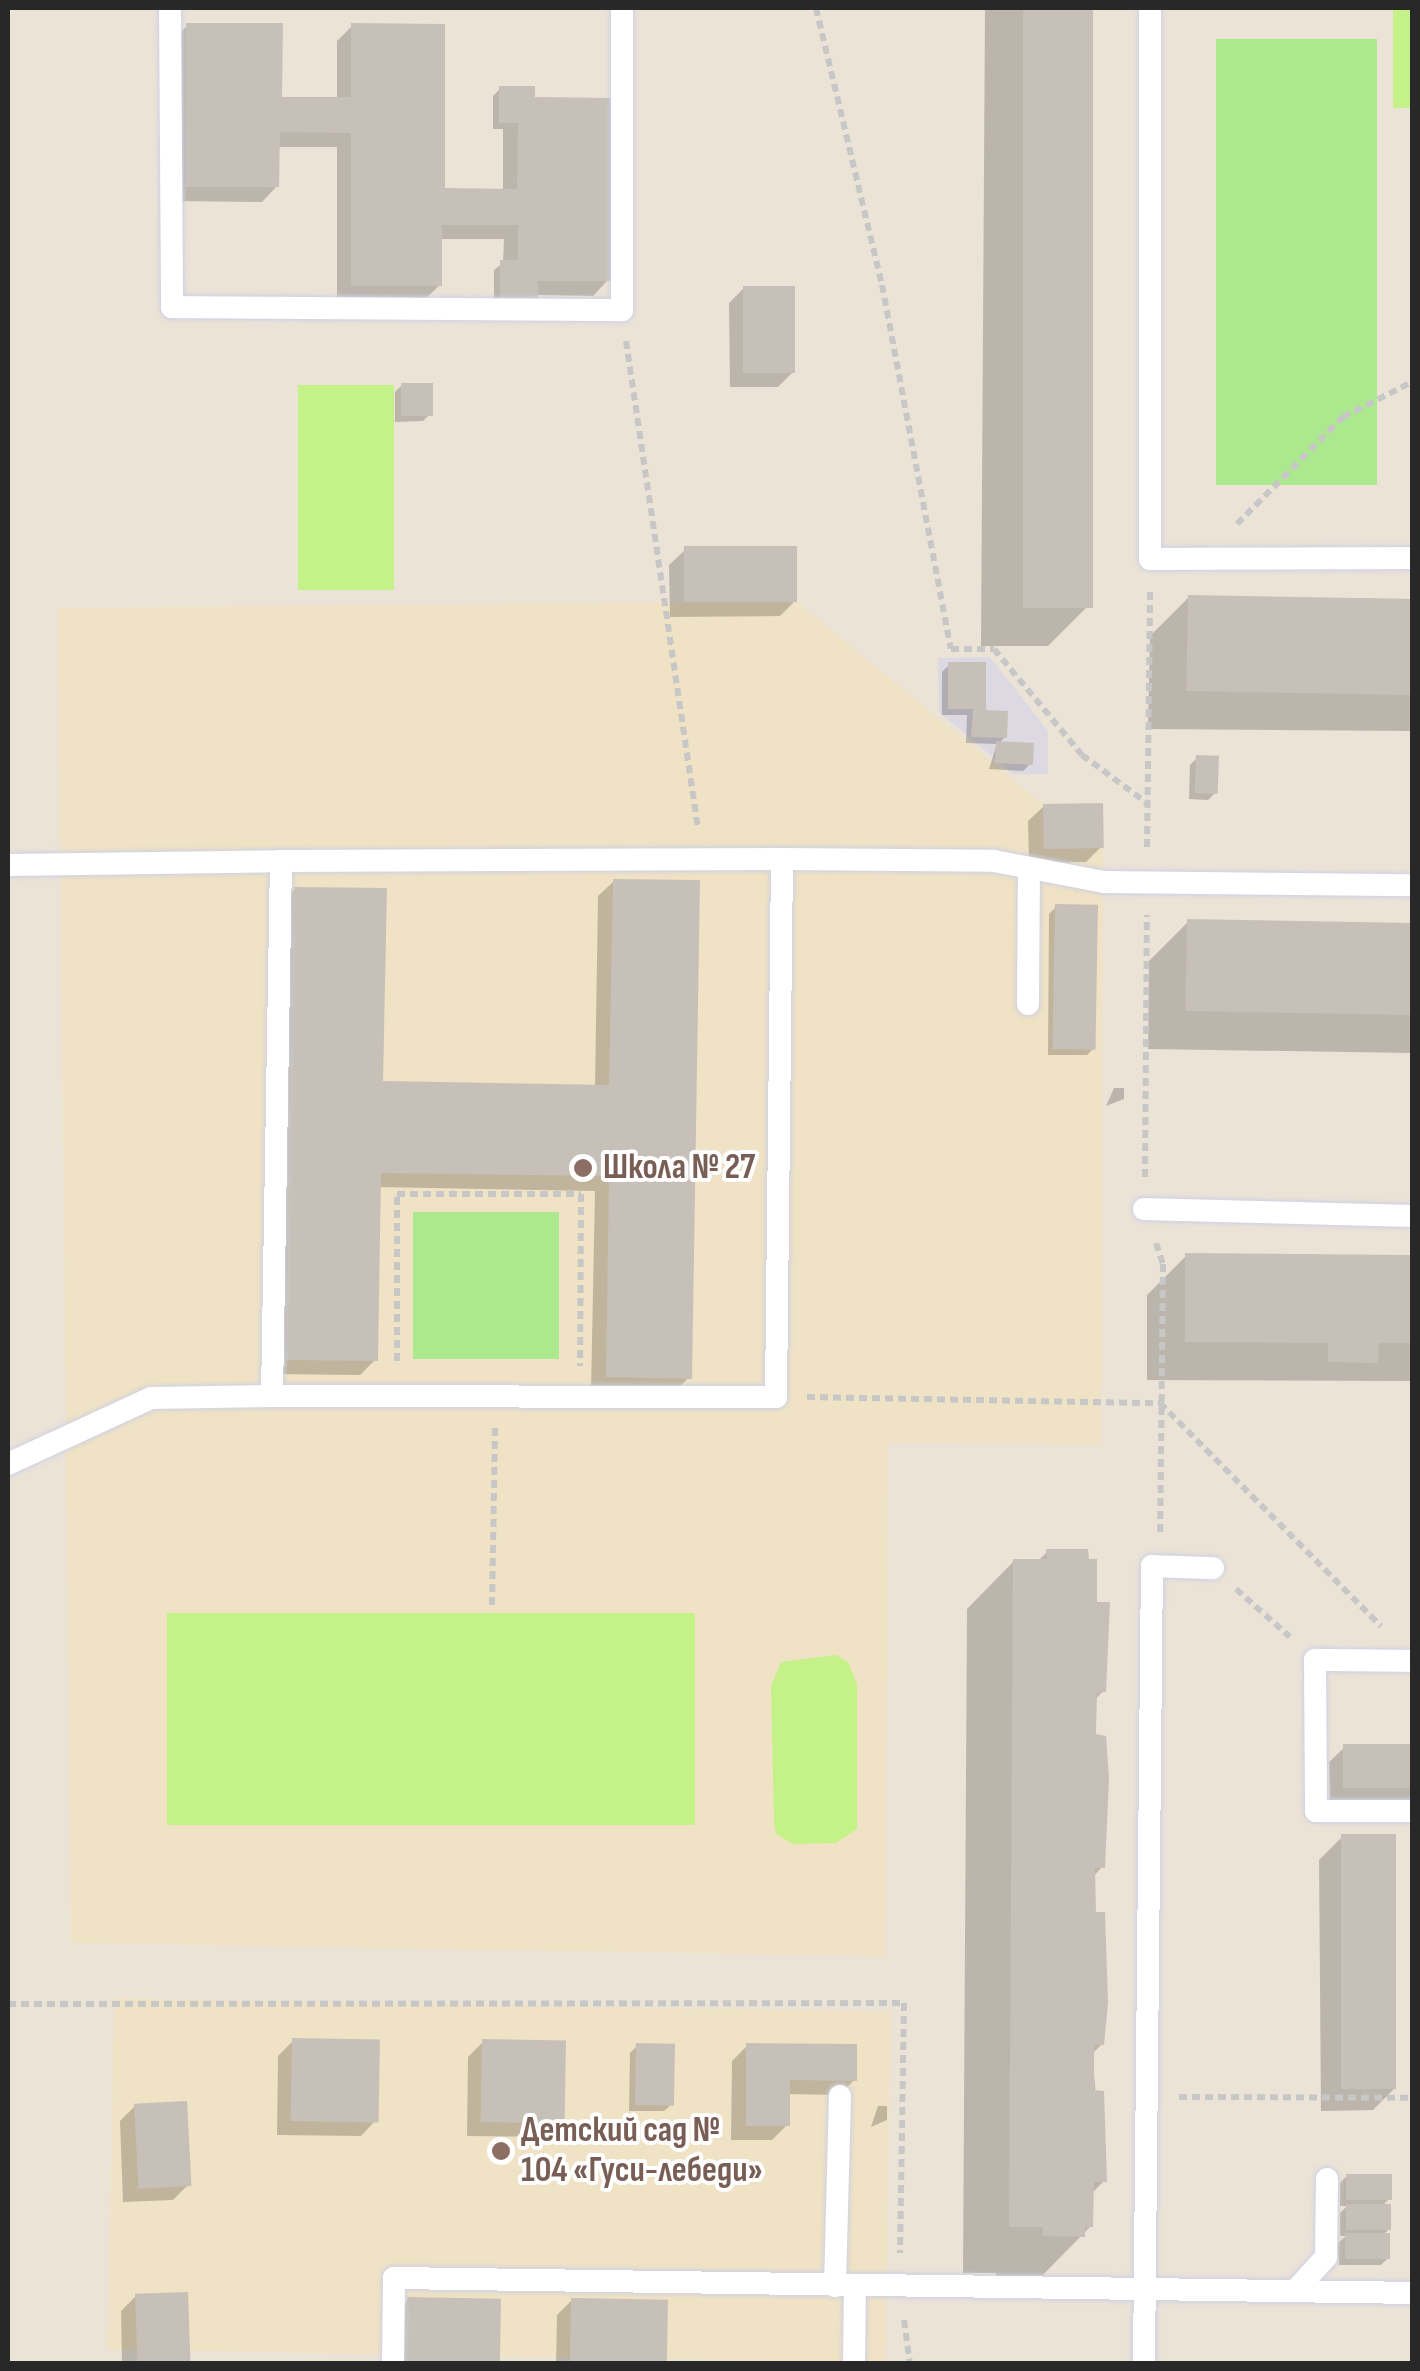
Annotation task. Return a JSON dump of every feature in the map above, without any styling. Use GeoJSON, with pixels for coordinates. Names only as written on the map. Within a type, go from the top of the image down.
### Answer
{"type":"FeatureCollection","features":[{"type":"Feature","properties":{"kind":"lane"},"geometry":{"type":"LineString","coordinates":[[170,8],[172,307],[622,310],[622,8]]}},
{"type":"Feature","properties":{"kind":"lane"},"geometry":{"type":"LineString","coordinates":[[1150,8],[1150,559],[1412,558]]}},
{"type":"Feature","properties":{"kind":"lane"},"geometry":{"type":"LineString","coordinates":[[8,1464],[151,1398],[776,1397],[782,859]]}},
{"type":"Feature","properties":{"kind":"lane"},"geometry":{"type":"LineString","coordinates":[[8,865],[994,860],[1147,882],[1412,885]]}},
{"type":"Feature","properties":{"kind":"lane"},"geometry":{"type":"LineString","coordinates":[[272,1396],[281,861]]}},
{"type":"Feature","properties":{"kind":"lane"},"geometry":{"type":"LineString","coordinates":[[1028,1004],[1029,868]]}},
{"type":"Feature","properties":{"kind":"lane"},"geometry":{"type":"LineString","coordinates":[[1144,1209],[1412,1216]]}},
{"type":"Feature","properties":{"kind":"lane"},"geometry":{"type":"LineString","coordinates":[[1144,2364],[1152,1566],[1213,1568]]}},
{"type":"Feature","properties":{"kind":"lane"},"geometry":{"type":"LineString","coordinates":[[1412,1661],[1315,1660],[1316,1812],[1412,1811]]}},
{"type":"Feature","properties":{"kind":"lane"},"geometry":{"type":"LineString","coordinates":[[840,2096],[845,2286],[854,2364]]}},
{"type":"Feature","properties":{"kind":"lane"},"geometry":{"type":"LineString","coordinates":[[1295,2291],[1326,2257],[1327,2179]]}},
{"type":"Feature","properties":{"kind":"lane"},"geometry":{"type":"LineString","coordinates":[[393,2364],[394,2278],[1412,2293]]}},
{"type":"Feature","properties":{"kind":"path"},"geometry":{"type":"LineString","coordinates":[[816,8],[882,285],[951,649],[994,649],[1082,756],[1148,804]]}},
{"type":"Feature","properties":{"kind":"path"},"geometry":{"type":"LineString","coordinates":[[622,310],[702,860]]}},
{"type":"Feature","properties":{"kind":"path"},"geometry":{"type":"LineString","coordinates":[[1202,558],[1342,417],[1412,382]]}},
{"type":"Feature","properties":{"kind":"path"},"geometry":{"type":"LineString","coordinates":[[1150,559],[1144,1209],[1162,1264],[1160,1566]]}},
{"type":"Feature","properties":{"kind":"path"},"geometry":{"type":"LineString","coordinates":[[397,1396],[397,1194],[581,1194],[580,1397]]}},
{"type":"Feature","properties":{"kind":"path"},"geometry":{"type":"LineString","coordinates":[[492,1604],[496,1396]]}},
{"type":"Feature","properties":{"kind":"path"},"geometry":{"type":"LineString","coordinates":[[776,1397],[1160,1403],[1384,1629]]}},
{"type":"Feature","properties":{"kind":"path"},"geometry":{"type":"LineString","coordinates":[[1213,1568],[1315,1660]]}},
{"type":"Feature","properties":{"kind":"path"},"geometry":{"type":"LineString","coordinates":[[8,2004],[904,2002],[900,2287],[910,2364]]}},
{"type":"Feature","properties":{"kind":"path"},"geometry":{"type":"LineString","coordinates":[[1146,2097],[1412,2098]]}},
{"type":"Feature","properties":{"kind":"shaded area","name":"Школа № 27"},"geometry":{"type":"Polygon","coordinates":[[[797,602],[1042,804],[1103,803],[1101,1444],[888,1443],[885,1956],[71,1943],[58,608],[797,602]]]}},
{"type":"Feature","properties":{"kind":"shaded area"},"geometry":{"type":"Polygon","coordinates":[[[990,657],[1048,731],[1048,774],[1013,774],[939,712],[938,658],[990,657]]]}},
{"type":"Feature","properties":{"kind":"shaded area","name":"Детский сад № 104 «Гуси-лебеди»"},"geometry":{"type":"Polygon","coordinates":[[[114,1998],[891,2012],[885,2363],[108,2349],[114,1998]]]}},
{"type":"Feature","properties":{"kind":"green space"},"geometry":{"type":"Polygon","coordinates":[[[1393,8],[1412,8],[1412,108],[1393,108],[1393,8]]]}},
{"type":"Feature","properties":{"kind":"green space"},"geometry":{"type":"Polygon","coordinates":[[[1216,39],[1377,39],[1377,485],[1216,485],[1216,39]]]}},
{"type":"Feature","properties":{"kind":"green space"},"geometry":{"type":"Polygon","coordinates":[[[298,385],[394,385],[394,590],[298,590],[298,385]]]}},
{"type":"Feature","properties":{"kind":"green space"},"geometry":{"type":"Polygon","coordinates":[[[413,1212],[559,1212],[559,1359],[413,1359],[413,1212]]]}},
{"type":"Feature","properties":{"kind":"green space"},"geometry":{"type":"Polygon","coordinates":[[[167,1613],[695,1613],[695,1825],[167,1825],[167,1613]]]}},
{"type":"Feature","properties":{"kind":"green space"},"geometry":{"type":"Polygon","coordinates":[[[836,1655],[848,1662],[857,1684],[857,1829],[836,1843],[793,1844],[776,1834],[774,1823],[771,1686],[781,1662],[836,1655]]]}},
{"type":"Feature","properties":{"kind":"building"},"geometry":{"type":"Polygon","coordinates":[[[1023,8],[1093,8],[1093,608],[1023,608],[1023,8]]]}},
{"type":"Feature","properties":{"kind":"building"},"geometry":{"type":"Polygon","coordinates":[[[186,23],[283,23],[282,97],[351,97],[351,23],[445,24],[445,188],[517,189],[518,123],[499,123],[499,86],[535,86],[535,97],[611,98],[611,281],[538,281],[538,299],[500,299],[500,260],[518,260],[518,225],[442,225],[442,286],[351,286],[351,133],[280,132],[279,187],[186,187],[186,23]]]}},
{"type":"Feature","properties":{"kind":"building"},"geometry":{"type":"Polygon","coordinates":[[[743,286],[795,286],[795,373],[743,373],[743,286]]]}},
{"type":"Feature","properties":{"kind":"building"},"geometry":{"type":"Polygon","coordinates":[[[401,383],[433,383],[433,416],[401,416],[401,383]]]}},
{"type":"Feature","properties":{"kind":"building"},"geometry":{"type":"Polygon","coordinates":[[[684,546],[797,546],[797,602],[684,602],[684,546]]]}},
{"type":"Feature","properties":{"kind":"building"},"geometry":{"type":"Polygon","coordinates":[[[1188,595],[1412,599],[1410,695],[1186,691],[1188,595]]]}},
{"type":"Feature","properties":{"kind":"building"},"geometry":{"type":"Polygon","coordinates":[[[948,662],[986,662],[986,710],[1008,711],[1007,738],[971,737],[973,709],[948,709],[948,662]]]}},
{"type":"Feature","properties":{"kind":"building"},"geometry":{"type":"Polygon","coordinates":[[[996,741],[1034,743],[1033,765],[995,763],[996,741]]]}},
{"type":"Feature","properties":{"kind":"building"},"geometry":{"type":"Polygon","coordinates":[[[1196,755],[1219,756],[1218,794],[1195,793],[1196,755]]]}},
{"type":"Feature","properties":{"kind":"building"},"geometry":{"type":"Polygon","coordinates":[[[1103,803],[1104,848],[1044,849],[1043,804],[1103,803]]]}},
{"type":"Feature","properties":{"kind":"building"},"geometry":{"type":"Polygon","coordinates":[[[613,879],[700,880],[692,1379],[606,1377],[609,1176],[381,1173],[378,1361],[286,1360],[294,887],[387,888],[383,1081],[609,1085],[613,879]]]}},
{"type":"Feature","properties":{"kind":"building"},"geometry":{"type":"Polygon","coordinates":[[[1055,904],[1098,905],[1095,1050],[1052,1049],[1055,904]]]}},
{"type":"Feature","properties":{"kind":"building"},"geometry":{"type":"Polygon","coordinates":[[[1187,919],[1412,923],[1410,1015],[1185,1011],[1187,919]]]}},
{"type":"Feature","properties":{"kind":"building"},"geometry":{"type":"Polygon","coordinates":[[[1185,1253],[1412,1255],[1412,1343],[1379,1343],[1378,1363],[1328,1362],[1328,1343],[1185,1342],[1185,1253]]]}},
{"type":"Feature","properties":{"kind":"building"},"geometry":{"type":"Polygon","coordinates":[[[1046,1549],[1088,1549],[1089,1559],[1097,1559],[1097,1602],[1110,1602],[1106,1692],[1097,1693],[1096,1734],[1106,1736],[1109,1778],[1105,1868],[1095,1868],[1096,1912],[1105,1912],[1108,2003],[1104,2045],[1094,2045],[1094,2090],[1104,2091],[1107,2182],[1094,2182],[1093,2227],[1085,2227],[1085,2237],[1043,2236],[1043,2227],[1009,2227],[1013,1559],[1047,1559],[1046,1549]]]}},
{"type":"Feature","properties":{"kind":"building"},"geometry":{"type":"Polygon","coordinates":[[[1343,1744],[1412,1744],[1412,1788],[1343,1788],[1343,1744]]]}},
{"type":"Feature","properties":{"kind":"building"},"geometry":{"type":"Polygon","coordinates":[[[1341,1834],[1396,1834],[1396,2089],[1341,2089],[1341,1834]]]}},
{"type":"Feature","properties":{"kind":"building"},"geometry":{"type":"Polygon","coordinates":[[[292,2038],[380,2040],[379,2123],[291,2121],[292,2038]]]}},
{"type":"Feature","properties":{"kind":"building"},"geometry":{"type":"Polygon","coordinates":[[[482,2039],[566,2040],[565,2123],[481,2122],[482,2039]]]}},
{"type":"Feature","properties":{"kind":"building"},"geometry":{"type":"Polygon","coordinates":[[[636,2043],[675,2044],[674,2106],[635,2105],[636,2043]]]}},
{"type":"Feature","properties":{"kind":"building"},"geometry":{"type":"Polygon","coordinates":[[[746,2043],[857,2044],[857,2081],[790,2080],[790,2126],[746,2126],[746,2043]]]}},
{"type":"Feature","properties":{"kind":"building"},"geometry":{"type":"Polygon","coordinates":[[[187,2101],[191,2186],[139,2189],[134,2104],[187,2101]]]}},
{"type":"Feature","properties":{"kind":"building"},"geometry":{"type":"Polygon","coordinates":[[[1346,2174],[1392,2174],[1392,2200],[1346,2200],[1346,2174]]]}},
{"type":"Feature","properties":{"kind":"building"},"geometry":{"type":"Polygon","coordinates":[[[1346,2204],[1391,2204],[1391,2230],[1346,2230],[1346,2204]]]}},
{"type":"Feature","properties":{"kind":"building"},"geometry":{"type":"Polygon","coordinates":[[[1345,2233],[1390,2233],[1390,2259],[1345,2259],[1345,2233]]]}},
{"type":"Feature","properties":{"kind":"building"},"geometry":{"type":"Polygon","coordinates":[[[188,2292],[191,2364],[137,2364],[135,2294],[188,2292]]]}},
{"type":"Feature","properties":{"kind":"building"},"geometry":{"type":"Polygon","coordinates":[[[407,2297],[501,2299],[500,2364],[406,2364],[407,2297]]]}},
{"type":"Feature","properties":{"kind":"building"},"geometry":{"type":"Polygon","coordinates":[[[571,2298],[668,2300],[667,2364],[570,2364],[571,2298]]]}},
{"type":"Feature","properties":{"kind":"place","name":"Школа № 27"},"geometry":{"type":"Point","coordinates":[583,1168]}},
{"type":"Feature","properties":{"kind":"place","name":"Детский сад № 104 «Гуси-лебеди»"},"geometry":{"type":"Point","coordinates":[501,2151]}}]}
